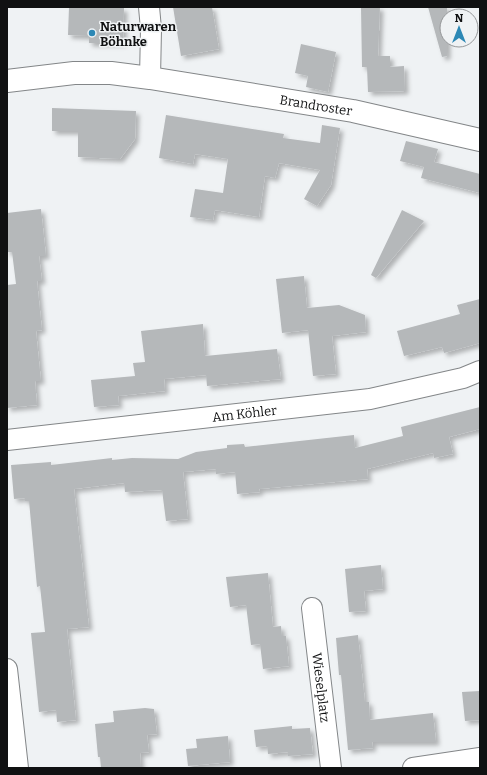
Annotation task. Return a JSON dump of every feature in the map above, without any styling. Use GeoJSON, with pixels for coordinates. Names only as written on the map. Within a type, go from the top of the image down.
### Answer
{"type":"FeatureCollection","features":[{"type":"Feature","properties":{"kind":"street"},"geometry":{"type":"LineString","coordinates":[[149,7],[151,30],[150,78]]}},
{"type":"Feature","properties":{"kind":"street","name":"Brandroster"},"geometry":{"type":"LineString","coordinates":[[7,81],[74,73],[111,74],[150,78],[353,111],[480,140]]}},
{"type":"Feature","properties":{"kind":"street","name":"Am Köhler"},"geometry":{"type":"LineString","coordinates":[[7,440],[370,399],[464,378],[480,371]]}},
{"type":"Feature","properties":{"kind":"street","name":"Wieselplatz"},"geometry":{"type":"LineString","coordinates":[[312,608],[331,768]]}},
{"type":"Feature","properties":{"kind":"street"},"geometry":{"type":"LineString","coordinates":[[7,669],[18,768]]}},
{"type":"Feature","properties":{"kind":"street"},"geometry":{"type":"LineString","coordinates":[[413,768],[480,758]]}},
{"type":"Feature","properties":{"kind":"building"},"geometry":{"type":"Polygon","coordinates":[[[69,7],[124,8],[123,43],[89,43],[89,36],[68,35],[69,7]]]}},
{"type":"Feature","properties":{"kind":"building"},"geometry":{"type":"Polygon","coordinates":[[[173,7],[212,7],[219,49],[181,56],[173,7]]]}},
{"type":"Feature","properties":{"kind":"building"},"geometry":{"type":"Polygon","coordinates":[[[361,7],[380,7],[378,56],[390,56],[390,67],[404,66],[405,91],[368,92],[367,67],[362,67],[361,7]]]}},
{"type":"Feature","properties":{"kind":"building"},"geometry":{"type":"Polygon","coordinates":[[[428,7],[447,7],[439,8],[439,46],[428,7]]]}},
{"type":"Feature","properties":{"kind":"building"},"geometry":{"type":"Polygon","coordinates":[[[301,44],[336,52],[328,92],[306,87],[308,76],[295,73],[301,44]]]}},
{"type":"Feature","properties":{"kind":"building"},"geometry":{"type":"Polygon","coordinates":[[[439,48],[447,48],[447,56],[442,57],[439,48]]]}},
{"type":"Feature","properties":{"kind":"building"},"geometry":{"type":"Polygon","coordinates":[[[52,108],[136,111],[135,139],[120,159],[78,157],[78,131],[52,131],[52,108]]]}},
{"type":"Feature","properties":{"kind":"building"},"geometry":{"type":"Polygon","coordinates":[[[166,115],[284,134],[283,138],[320,143],[322,125],[340,128],[331,185],[317,206],[304,199],[320,170],[279,163],[275,178],[265,176],[259,217],[215,210],[213,220],[190,217],[195,189],[223,193],[228,159],[195,154],[193,164],[159,158],[166,115]]]}},
{"type":"Feature","properties":{"kind":"building"},"geometry":{"type":"Polygon","coordinates":[[[406,141],[438,149],[434,162],[480,174],[480,193],[421,178],[424,167],[400,161],[406,141]]]}},
{"type":"Feature","properties":{"kind":"building"},"geometry":{"type":"Polygon","coordinates":[[[41,209],[46,256],[39,256],[42,281],[37,281],[42,330],[36,331],[41,381],[35,381],[37,405],[7,408],[7,285],[16,284],[12,252],[7,252],[7,213],[41,209]]]}},
{"type":"Feature","properties":{"kind":"building"},"geometry":{"type":"Polygon","coordinates":[[[402,210],[424,221],[376,278],[371,275],[402,210]]]}},
{"type":"Feature","properties":{"kind":"building"},"geometry":{"type":"Polygon","coordinates":[[[304,276],[307,308],[339,305],[365,315],[366,332],[332,336],[336,374],[313,376],[308,330],[282,333],[276,279],[304,276]]]}},
{"type":"Feature","properties":{"kind":"building"},"geometry":{"type":"Polygon","coordinates":[[[480,299],[480,343],[444,353],[442,347],[404,356],[397,331],[460,314],[457,305],[480,299]]]}},
{"type":"Feature","properties":{"kind":"building"},"geometry":{"type":"Polygon","coordinates":[[[203,324],[205,356],[277,349],[281,379],[207,386],[206,375],[164,379],[165,391],[118,396],[119,405],[94,407],[91,380],[135,376],[133,363],[145,362],[141,331],[203,324]]]}},
{"type":"Feature","properties":{"kind":"building"},"geometry":{"type":"Polygon","coordinates":[[[480,407],[480,429],[449,437],[453,454],[434,458],[433,453],[367,469],[368,479],[259,489],[260,492],[237,494],[235,472],[216,474],[216,469],[183,472],[188,519],[166,521],[162,490],[125,492],[124,483],[74,489],[89,627],[67,629],[76,720],[57,722],[56,710],[39,712],[31,633],[45,632],[40,586],[37,587],[29,501],[25,501],[25,498],[14,499],[11,465],[51,462],[51,465],[112,458],[112,460],[132,458],[178,459],[196,452],[227,448],[227,445],[244,444],[245,447],[354,435],[355,448],[403,436],[401,427],[480,407]]]}},
{"type":"Feature","properties":{"kind":"building"},"geometry":{"type":"Polygon","coordinates":[[[381,565],[383,589],[364,591],[366,611],[349,612],[345,569],[381,565]]]}},
{"type":"Feature","properties":{"kind":"building"},"geometry":{"type":"Polygon","coordinates":[[[268,573],[273,627],[281,626],[282,636],[286,636],[289,666],[263,669],[260,644],[251,645],[246,605],[230,607],[226,577],[268,573]]]}},
{"type":"Feature","properties":{"kind":"building"},"geometry":{"type":"Polygon","coordinates":[[[358,635],[365,702],[369,702],[370,720],[433,713],[436,742],[372,742],[373,748],[348,750],[336,638],[358,635]]]}},
{"type":"Feature","properties":{"kind":"building"},"geometry":{"type":"Polygon","coordinates":[[[480,691],[480,720],[465,721],[462,692],[480,691]]]}},
{"type":"Feature","properties":{"kind":"building"},"geometry":{"type":"Polygon","coordinates":[[[145,708],[154,709],[157,734],[147,735],[149,752],[140,753],[141,768],[101,768],[100,757],[98,757],[95,724],[114,722],[113,711],[145,708]]]}},
{"type":"Feature","properties":{"kind":"building"},"geometry":{"type":"Polygon","coordinates":[[[292,726],[292,729],[310,728],[313,754],[288,756],[288,752],[268,754],[267,746],[256,747],[254,730],[292,726]]]}},
{"type":"Feature","properties":{"kind":"building"},"geometry":{"type":"Polygon","coordinates":[[[228,736],[230,762],[188,766],[186,749],[197,748],[196,739],[228,736]]]}},
{"type":"Feature","properties":{"kind":"place","name":"Naturwaren Böhnke"},"geometry":{"type":"Point","coordinates":[92,33]}}]}
